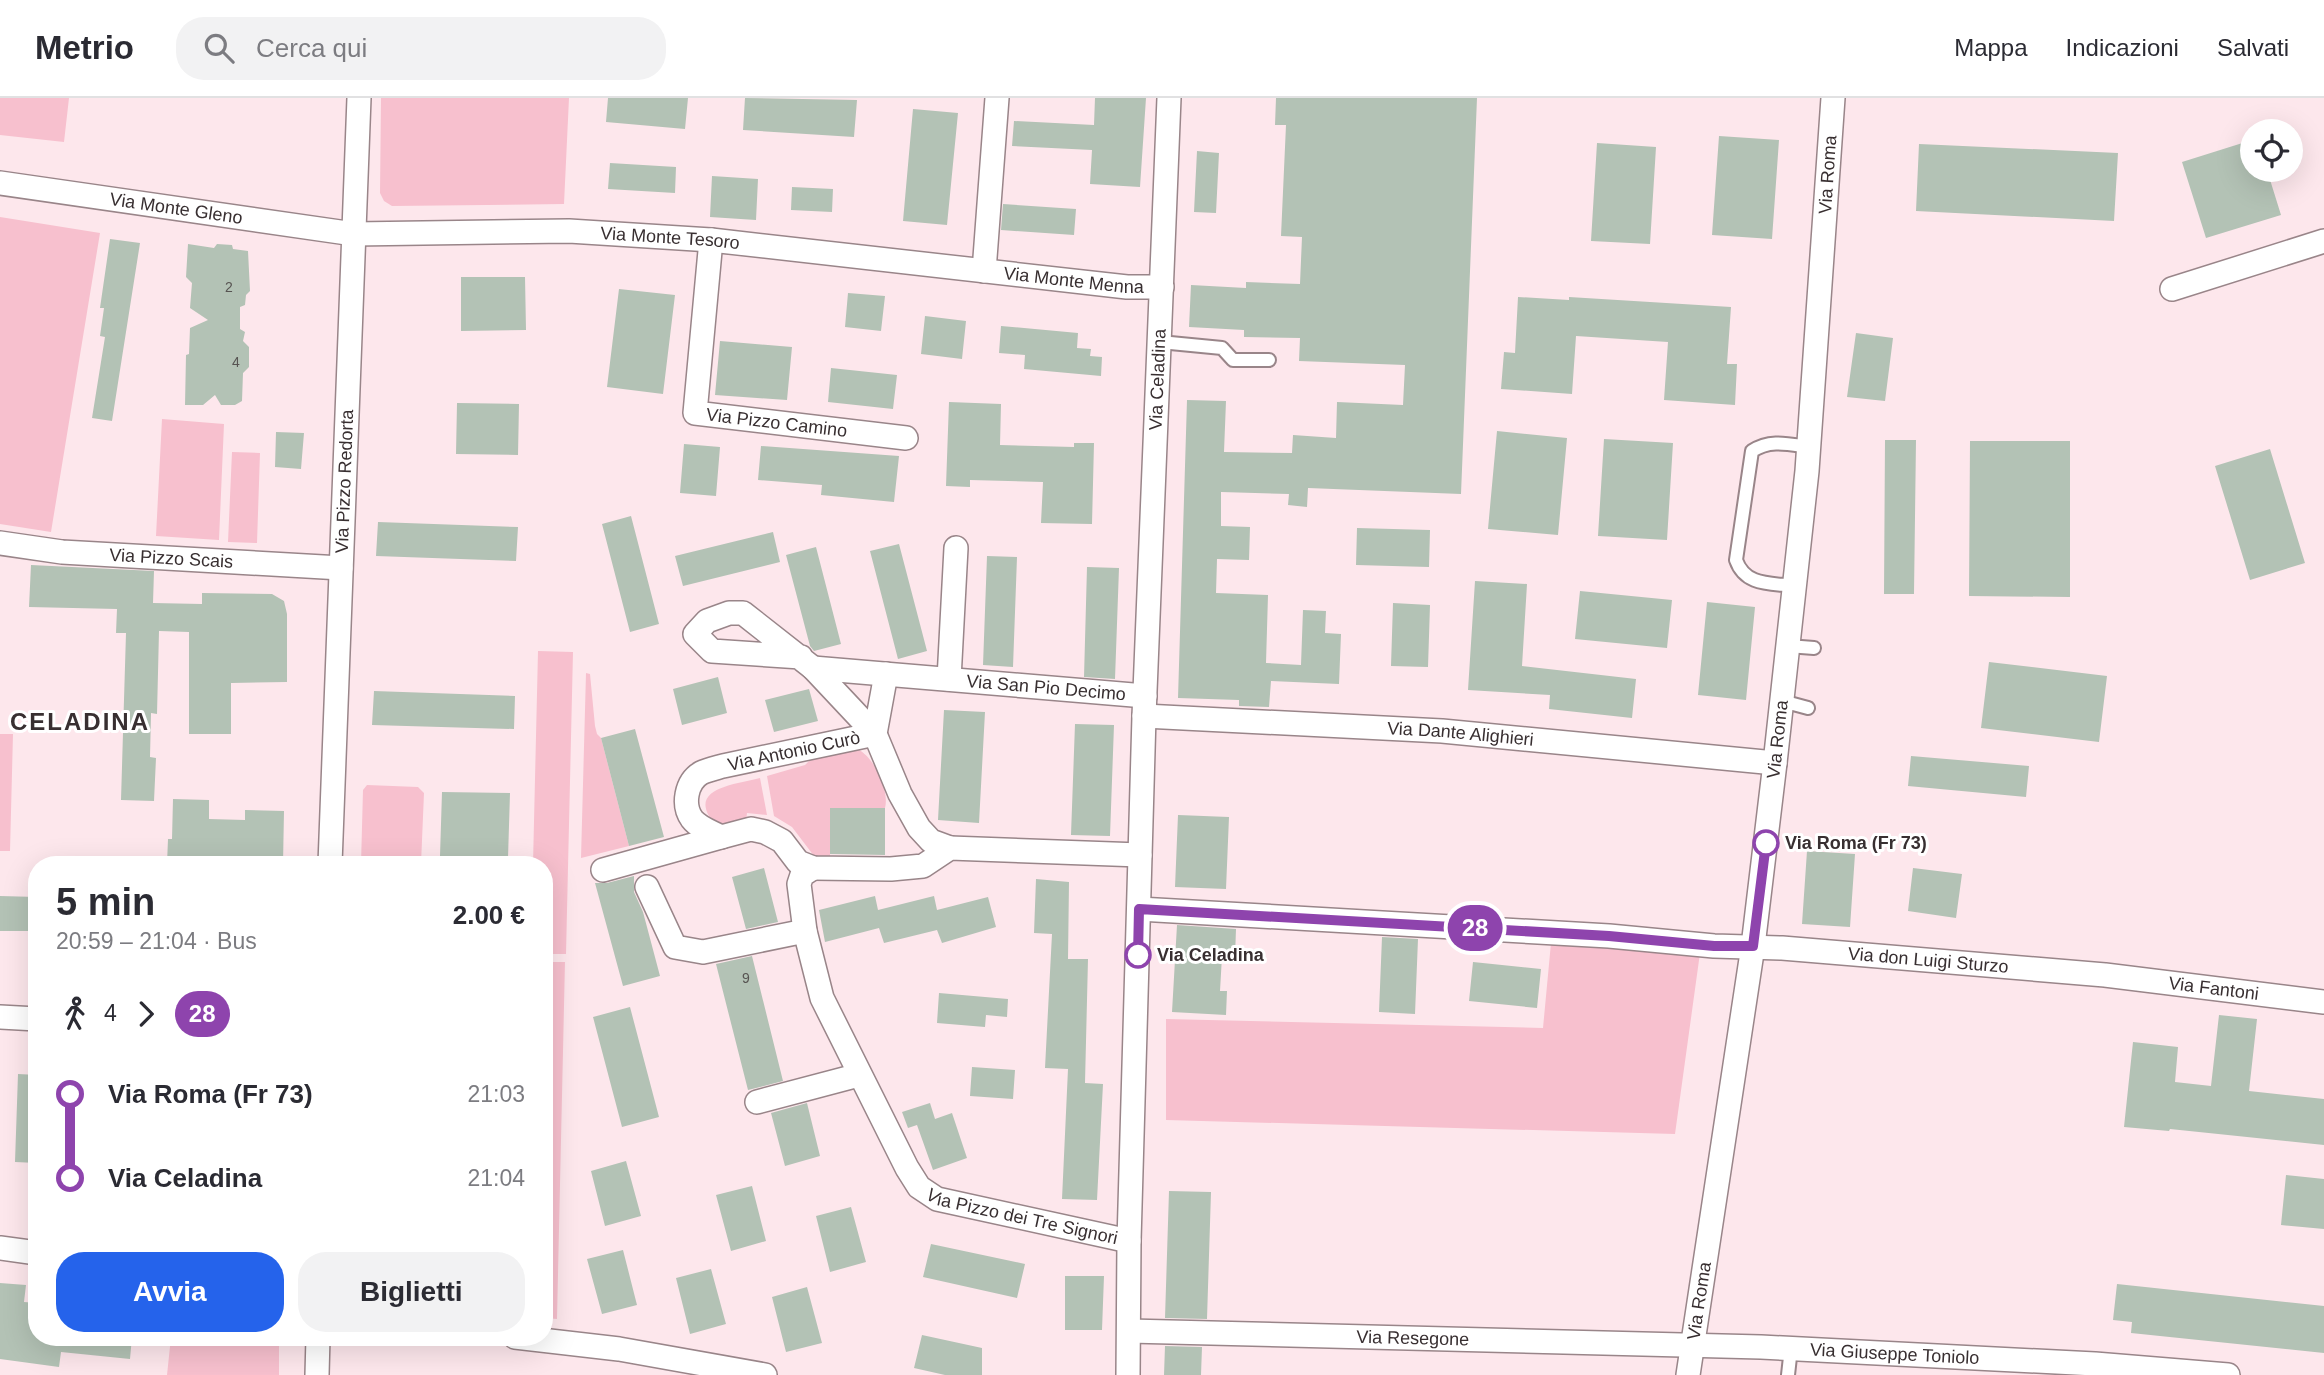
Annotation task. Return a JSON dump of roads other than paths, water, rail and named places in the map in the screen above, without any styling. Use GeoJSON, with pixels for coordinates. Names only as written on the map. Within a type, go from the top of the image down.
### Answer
{"type":"FeatureCollection","features":[{"type":"Feature","properties":{"kind":"street","name":"Via Pizzo Redorta"},"geometry":{"type":"LineString","coordinates":[[330,856],[359,98]]}},
{"type":"Feature","properties":{"kind":"street"},"geometry":{"type":"LineString","coordinates":[[984,271],[997,98]]}},
{"type":"Feature","properties":{"kind":"street","name":"Via Celadina"},"geometry":{"type":"LineString","coordinates":[[1128,1375],[1140,855],[1170,98]]}},
{"type":"Feature","properties":{"kind":"street","name":"Via Roma"},"geometry":{"type":"LineString","coordinates":[[1688,1375],[1753,946],[1775,763],[1808,447],[1833,98]]}},
{"type":"Feature","properties":{"kind":"street","name":"Via Monte Gleno"},"geometry":{"type":"LineString","coordinates":[[0,183],[354,234]]}},
{"type":"Feature","properties":{"kind":"street","name":"Via Monte Tesoro"},"geometry":{"type":"LineString","coordinates":[[354,234],[569,231],[711,240],[984,271]]}},
{"type":"Feature","properties":{"kind":"street","name":"Via Pizzo Camino"},"geometry":{"type":"LineString","coordinates":[[711,240],[695,413],[906,438]]}},
{"type":"Feature","properties":{"kind":"street"},"geometry":{"type":"LineString","coordinates":[[2172,289],[2324,241]]}},
{"type":"Feature","properties":{"kind":"street","name":"Via Monte Menna"},"geometry":{"type":"LineString","coordinates":[[984,271],[1127,287],[1161,287]]}},
{"type":"Feature","properties":{"kind":"street","name":"Via Pizzo Scais"},"geometry":{"type":"LineString","coordinates":[[0,542],[62,552],[341,568]]}},
{"type":"Feature","properties":{"kind":"street","name":"Via San Pio Decimo"},"geometry":{"type":"LineString","coordinates":[[949,679],[956,548]]}},
{"type":"Feature","properties":{"kind":"street","name":"Via San Pio Decimo"},"geometry":{"type":"LineString","coordinates":[[874,734],[807,663],[1145,706]]}},
{"type":"Feature","properties":{"kind":"street"},"geometry":{"type":"LineString","coordinates":[[874,734],[886,674]]}},
{"type":"Feature","properties":{"kind":"street","name":"Via Dante Alighieri"},"geometry":{"type":"LineString","coordinates":[[1145,706],[1775,763]]}},
{"type":"Feature","properties":{"kind":"street","name":"Via Antonio Curò"},"geometry":{"type":"LineString","coordinates":[[721,837],[691,818],[686,803],[692,782],[702,773],[723,766],[874,734],[900,794],[919,828],[930,841],[950,848],[1140,855]]}},
{"type":"Feature","properties":{"kind":"street"},"geometry":{"type":"LineString","coordinates":[[603,870],[751,829],[765,832],[782,841],[798,862],[813,868],[891,869],[923,866],[950,848]]}},
{"type":"Feature","properties":{"kind":"street","name":"Via Pizzo dei Tre Signori"},"geometry":{"type":"LineString","coordinates":[[813,868],[802,875],[799,884],[805,931],[822,998],[859,1075],[919,1187],[937,1199],[1129,1241]]}},
{"type":"Feature","properties":{"kind":"street"},"geometry":{"type":"LineString","coordinates":[[647,887],[675,947],[703,952],[805,931]]}},
{"type":"Feature","properties":{"kind":"street","name":"Via don Luigi Sturzo"},"geometry":{"type":"LineString","coordinates":[[1139,909],[1595,935],[2105,975]]}},
{"type":"Feature","properties":{"kind":"street","name":"Via Fantoni"},"geometry":{"type":"LineString","coordinates":[[2105,975],[2324,1002]]}},
{"type":"Feature","properties":{"kind":"street"},"geometry":{"type":"LineString","coordinates":[[0,1017],[28,1018]]}},
{"type":"Feature","properties":{"kind":"street"},"geometry":{"type":"LineString","coordinates":[[757,1102],[859,1075]]}},
{"type":"Feature","properties":{"kind":"street"},"geometry":{"type":"LineString","coordinates":[[0,1248],[28,1252]]}},
{"type":"Feature","properties":{"kind":"street","name":"Via Resegone"},"geometry":{"type":"LineString","coordinates":[[1129,1331],[1694,1346]]}},
{"type":"Feature","properties":{"kind":"street"},"geometry":{"type":"LineString","coordinates":[[553,1341],[619,1349],[765,1375]]}},
{"type":"Feature","properties":{"kind":"street"},"geometry":{"type":"LineString","coordinates":[[317,1375],[318,1346]]}},
{"type":"Feature","properties":{"kind":"street","name":"Via Giuseppe Toniolo"},"geometry":{"type":"LineString","coordinates":[[1694,1346],[1791,1348],[2095,1364],[2228,1375]]}},
{"type":"Feature","properties":{"kind":"lane"},"geometry":{"type":"LineString","coordinates":[[1160,342],[1222,348],[1233,360],[1269,360]]}},
{"type":"Feature","properties":{"kind":"lane"},"geometry":{"type":"LineString","coordinates":[[1794,586],[1751,580],[1740,572],[1736,560],[1752,451],[1763,444],[1783,443],[1808,447]]}},
{"type":"Feature","properties":{"kind":"lane"},"geometry":{"type":"LineString","coordinates":[[1788,646],[1814,648]]}},
{"type":"Feature","properties":{"kind":"lane"},"geometry":{"type":"LineString","coordinates":[[1782,701],[1808,708]]}},
{"type":"Feature","properties":{"kind":"lane"},"geometry":{"type":"LineString","coordinates":[[1788,1375],[1791,1348]]}},
{"type":"Feature","properties":{"kind":"place","name":"Via Roma (Fr 73)"},"geometry":{"type":"Point","coordinates":[1766,843]}},
{"type":"Feature","properties":{"kind":"place","name":"Via Celadina"},"geometry":{"type":"Point","coordinates":[1138,955]}},
{"type":"Feature","properties":{"kind":"district","name":"CELADINA"},"geometry":{"type":"Point","coordinates":[80,722]}}]}
